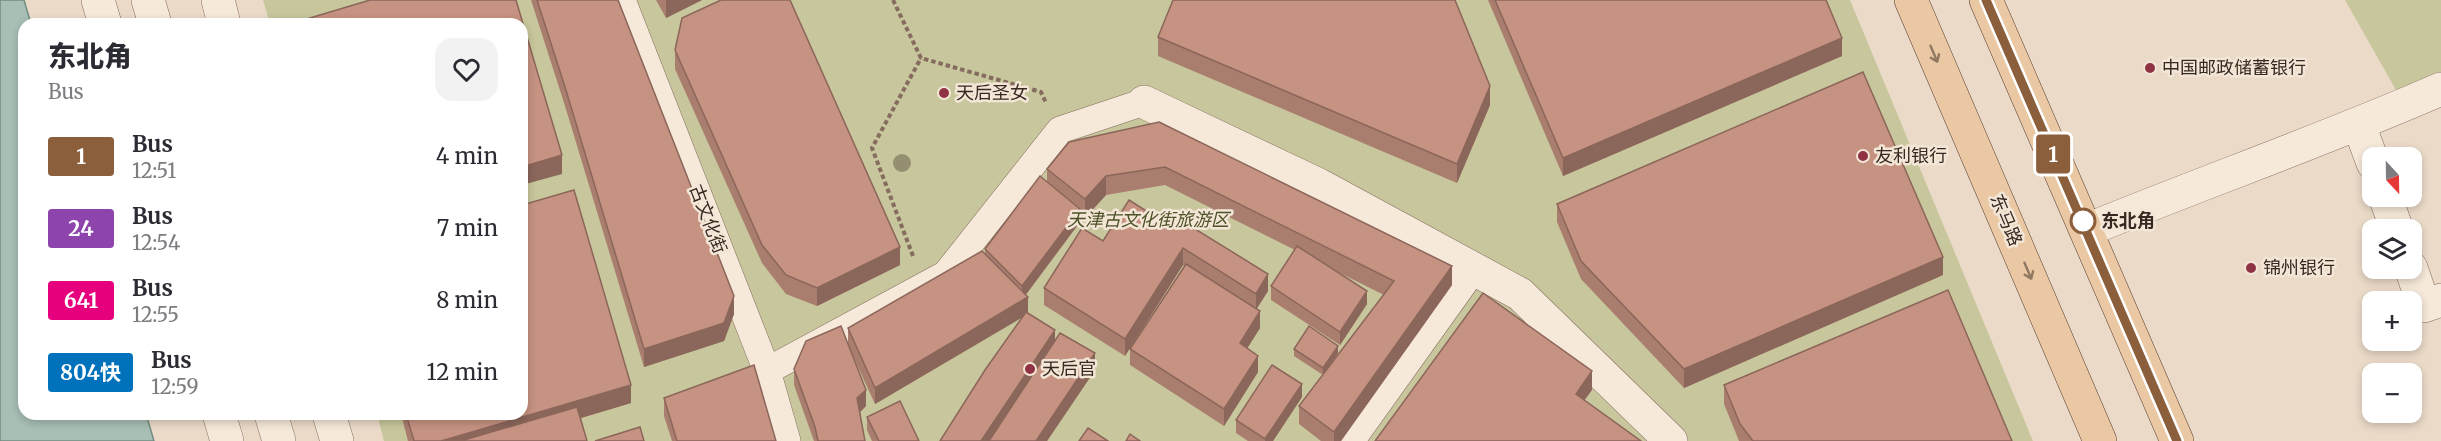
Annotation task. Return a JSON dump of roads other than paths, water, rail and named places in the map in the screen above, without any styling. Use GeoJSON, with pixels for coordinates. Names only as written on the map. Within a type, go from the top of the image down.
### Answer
{"type":"FeatureCollection","features":[{"type":"Feature","properties":{"kind":"main road","name":"东马路"},"geometry":{"type":"LineString","coordinates":[[1911,0],[2100,441]]}},
{"type":"Feature","properties":{"kind":"main road"},"geometry":{"type":"LineString","coordinates":[[1986,0],[2177,441]]}},
{"type":"Feature","properties":{"kind":"street"},"geometry":{"type":"LineString","coordinates":[[98,0],[103,18]]}},
{"type":"Feature","properties":{"kind":"street"},"geometry":{"type":"LineString","coordinates":[[148,0],[153,18]]}},
{"type":"Feature","properties":{"kind":"street"},"geometry":{"type":"LineString","coordinates":[[218,0],[222,18]]}},
{"type":"Feature","properties":{"kind":"street","name":"古文化街"},"geometry":{"type":"LineString","coordinates":[[622,0],[767,371],[787,441]]}},
{"type":"Feature","properties":{"kind":"street"},"geometry":{"type":"LineString","coordinates":[[2087,230],[2201,183],[2359,125],[2441,89]]}},
{"type":"Feature","properties":{"kind":"street"},"geometry":{"type":"LineString","coordinates":[[767,371],[946,274],[1060,130],[1144,102],[1319,185],[1520,294],[1671,441]]}},
{"type":"Feature","properties":{"kind":"street"},"geometry":{"type":"LineString","coordinates":[[2359,125],[2367,147]]}},
{"type":"Feature","properties":{"kind":"street"},"geometry":{"type":"LineString","coordinates":[[1351,441],[1474,269]]}},
{"type":"Feature","properties":{"kind":"street"},"geometry":{"type":"LineString","coordinates":[[2415,279],[2424,306],[2441,300]]}},
{"type":"Feature","properties":{"kind":"street"},"geometry":{"type":"LineString","coordinates":[[221,420],[226,441]]}},
{"type":"Feature","properties":{"kind":"street"},"geometry":{"type":"LineString","coordinates":[[273,420],[279,441]]}},
{"type":"Feature","properties":{"kind":"street"},"geometry":{"type":"LineString","coordinates":[[331,420],[337,441]]}},
{"type":"Feature","properties":{"kind":"place","name":"中国邮政储蓄银行"},"geometry":{"type":"Point","coordinates":[2150,68]}},
{"type":"Feature","properties":{"kind":"place","name":"天后圣女"},"geometry":{"type":"Point","coordinates":[944,93]}},
{"type":"Feature","properties":{"kind":"place","name":"友利银行"},"geometry":{"type":"Point","coordinates":[1863,156]}},
{"type":"Feature","properties":{"kind":"place","name":"东北角"},"geometry":{"type":"Point","coordinates":[2083,221]}},
{"type":"Feature","properties":{"kind":"place","name":"锦州银行"},"geometry":{"type":"Point","coordinates":[2251,268]}},
{"type":"Feature","properties":{"kind":"place","name":"天后官"},"geometry":{"type":"Point","coordinates":[1030,369]}},
{"type":"Feature","properties":{"kind":"park label","name":"天津古文化街旅游区"},"geometry":{"type":"Point","coordinates":[1148,220]}}]}
